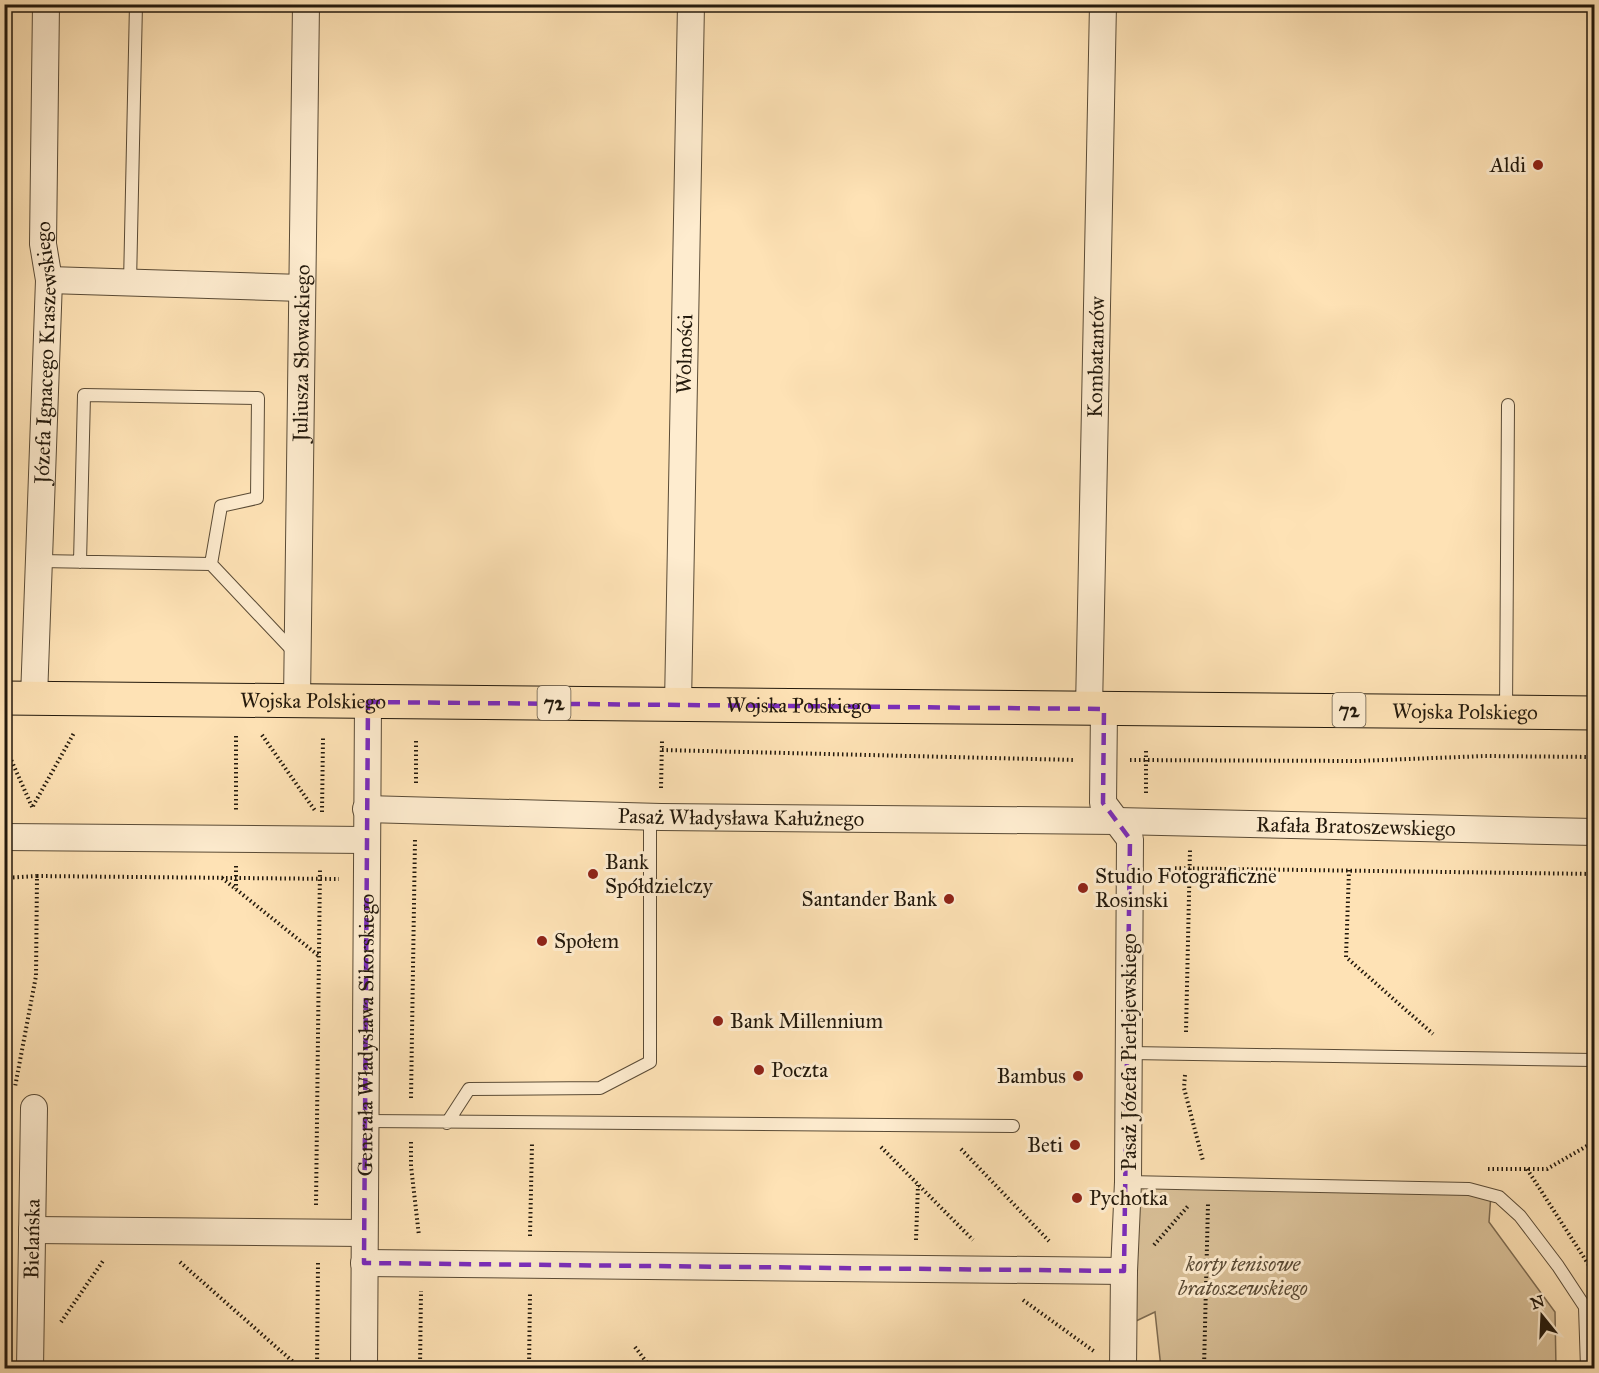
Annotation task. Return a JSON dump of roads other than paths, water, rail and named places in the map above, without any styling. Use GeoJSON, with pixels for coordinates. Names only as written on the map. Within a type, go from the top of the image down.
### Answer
{"type":"FeatureCollection","features":[{"type":"Feature","properties":{"kind":"main road","name":"Wojska Polskiego"},"geometry":{"type":"LineString","coordinates":[[19,698],[1594,713]]}},
{"type":"Feature","properties":{"kind":"street","name":"Józefa Ignacego Kraszewskiego"},"geometry":{"type":"LineString","coordinates":[[19,698],[40,561],[49,280],[43,244],[46,4]]}},
{"type":"Feature","properties":{"kind":"street","name":"Juliusza Słowackiego"},"geometry":{"type":"LineString","coordinates":[[297,701],[306,4]]}},
{"type":"Feature","properties":{"kind":"street","name":"Wolności"},"geometry":{"type":"LineString","coordinates":[[678,704],[691,4]]}},
{"type":"Feature","properties":{"kind":"street","name":"Kombatantów"},"geometry":{"type":"LineString","coordinates":[[1096,709],[1103,4]]}},
{"type":"Feature","properties":{"kind":"street"},"geometry":{"type":"LineString","coordinates":[[49,280],[302,288]]}},
{"type":"Feature","properties":{"kind":"street","name":"Generała Władysława Sikorskiego"},"geometry":{"type":"LineString","coordinates":[[364,1368],[366,808],[369,702]]}},
{"type":"Feature","properties":{"kind":"street","name":"Pasaż Józefa Pierlejewskiego"},"geometry":{"type":"LineString","coordinates":[[1096,709],[1103,802],[1130,839],[1130,1053],[1123,1368]]}},
{"type":"Feature","properties":{"kind":"street","name":"Pasaż Władysława Kałużnego"},"geometry":{"type":"LineString","coordinates":[[366,808],[656,816],[1117,821]]}},
{"type":"Feature","properties":{"kind":"street","name":"Rafała Bratoszewskiego"},"geometry":{"type":"LineString","coordinates":[[1117,821],[1190,825],[1594,832]]}},
{"type":"Feature","properties":{"kind":"street"},"geometry":{"type":"LineString","coordinates":[[4,837],[366,840]]}},
{"type":"Feature","properties":{"kind":"street","name":"Bielańska"},"geometry":{"type":"LineString","coordinates":[[24,1101],[32,1230],[30,1368]]}},
{"type":"Feature","properties":{"kind":"street"},"geometry":{"type":"LineString","coordinates":[[32,1230],[364,1233]]}},
{"type":"Feature","properties":{"kind":"street"},"geometry":{"type":"LineString","coordinates":[[364,1263],[1077,1270],[1124,1275]]}},
{"type":"Feature","properties":{"kind":"lane"},"geometry":{"type":"LineString","coordinates":[[130,283],[136,4]]}},
{"type":"Feature","properties":{"kind":"lane"},"geometry":{"type":"LineString","coordinates":[[80,562],[84,395],[258,398],[257,498],[221,506],[211,564]]}},
{"type":"Feature","properties":{"kind":"lane"},"geometry":{"type":"LineString","coordinates":[[1506,712],[1508,405]]}},
{"type":"Feature","properties":{"kind":"lane"},"geometry":{"type":"LineString","coordinates":[[40,561],[211,564],[297,656]]}},
{"type":"Feature","properties":{"kind":"lane"},"geometry":{"type":"LineString","coordinates":[[447,1123],[469,1089],[600,1088],[650,1062],[656,816]]}},
{"type":"Feature","properties":{"kind":"lane"},"geometry":{"type":"LineString","coordinates":[[1130,1053],[1594,1060]]}},
{"type":"Feature","properties":{"kind":"lane"},"geometry":{"type":"LineString","coordinates":[[364,1121],[1013,1126]]}},
{"type":"Feature","properties":{"kind":"lane"},"geometry":{"type":"LineString","coordinates":[[1128,1182],[1469,1189],[1491,1194],[1520,1216],[1558,1266],[1585,1307],[1591,1335],[1587,1368]]}},
{"type":"Feature","properties":{"kind":"place","name":"Aldi"},"geometry":{"type":"Point","coordinates":[1538,165]}},
{"type":"Feature","properties":{"kind":"place","name":"Bank Spółdzielczy"},"geometry":{"type":"Point","coordinates":[593,874]}},
{"type":"Feature","properties":{"kind":"place","name":"Studio Fotograficzne Rosinski"},"geometry":{"type":"Point","coordinates":[1083,888]}},
{"type":"Feature","properties":{"kind":"place","name":"Santander Bank"},"geometry":{"type":"Point","coordinates":[949,899]}},
{"type":"Feature","properties":{"kind":"place","name":"Społem"},"geometry":{"type":"Point","coordinates":[542,941]}},
{"type":"Feature","properties":{"kind":"place","name":"Bank Millennium"},"geometry":{"type":"Point","coordinates":[718,1021]}},
{"type":"Feature","properties":{"kind":"place","name":"Poczta"},"geometry":{"type":"Point","coordinates":[759,1070]}},
{"type":"Feature","properties":{"kind":"place","name":"Bambus"},"geometry":{"type":"Point","coordinates":[1078,1076]}},
{"type":"Feature","properties":{"kind":"place","name":"Beti"},"geometry":{"type":"Point","coordinates":[1075,1145]}},
{"type":"Feature","properties":{"kind":"place","name":"Pychotka"},"geometry":{"type":"Point","coordinates":[1077,1198]}},
{"type":"Feature","properties":{"kind":"park label","name":"korty tenisowe bratoszewskiego"},"geometry":{"type":"Point","coordinates":[1243,1276]}}]}
